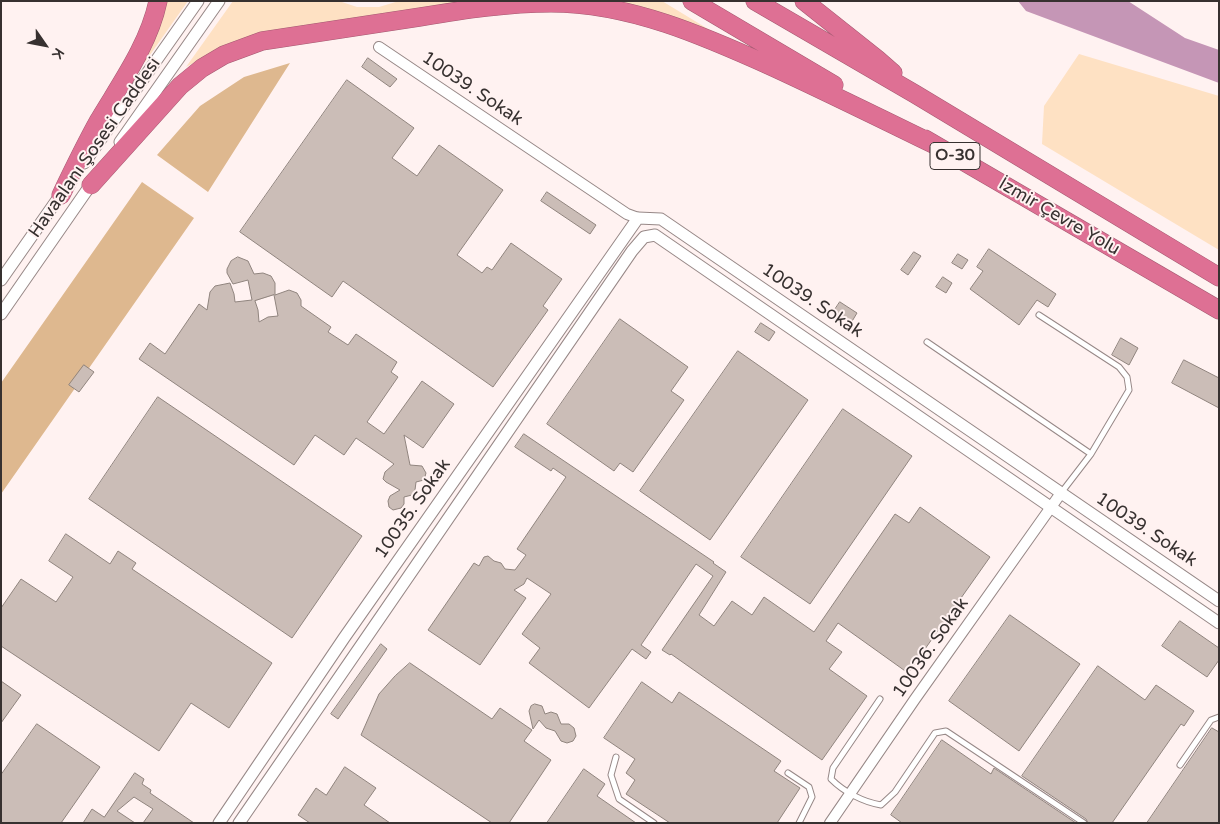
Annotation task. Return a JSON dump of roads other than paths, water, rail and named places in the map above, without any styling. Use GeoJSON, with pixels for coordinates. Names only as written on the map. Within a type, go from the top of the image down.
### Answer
{"type":"FeatureCollection","features":[{"type":"Feature","properties":{"kind":"highway"},"geometry":{"type":"LineString","coordinates":[[61,195],[92,132],[145,40],[154,19],[158,1]]}},
{"type":"Feature","properties":{"kind":"highway","name":"İzmir Çevre Yolu"},"geometry":{"type":"LineString","coordinates":[[692,1],[1219,310]]}},
{"type":"Feature","properties":{"kind":"highway","name":"İzmir Çevre Yolu"},"geometry":{"type":"LineString","coordinates":[[755,1],[915,94],[1219,277]]}},
{"type":"Feature","properties":{"kind":"highway"},"geometry":{"type":"LineString","coordinates":[[804,1],[877,59],[915,94]]}},
{"type":"Feature","properties":{"kind":"highway"},"geometry":{"type":"LineString","coordinates":[[91,185],[180,86],[202,68],[224,55],[262,41],[436,14],[544,3],[590,6],[618,11],[646,17],[683,29],[727,46],[935,144]]}},
{"type":"Feature","properties":{"kind":"street","name":"Havaalanı Şosesi Caddesi"},"geometry":{"type":"LineString","coordinates":[[1,280],[198,1]]}},
{"type":"Feature","properties":{"kind":"street","name":"Havaalanı Şosesi Caddesi"},"geometry":{"type":"LineString","coordinates":[[1,314],[219,1]]}},
{"type":"Feature","properties":{"kind":"street","name":"10039. Sokak"},"geometry":{"type":"LineString","coordinates":[[379,47],[627,214],[638,218],[661,219],[1219,601]]}},
{"type":"Feature","properties":{"kind":"street","name":"10035. Sokak"},"geometry":{"type":"LineString","coordinates":[[219,823],[349,630],[638,218]]}},
{"type":"Feature","properties":{"kind":"street","name":"10039. Sokak"},"geometry":{"type":"LineString","coordinates":[[655,235],[1219,622]]}},
{"type":"Feature","properties":{"kind":"street","name":"10035. Sokak"},"geometry":{"type":"LineString","coordinates":[[239,823],[632,251],[644,237],[655,235]]}},
{"type":"Feature","properties":{"kind":"street","name":"10036. Sokak"},"geometry":{"type":"LineString","coordinates":[[830,823],[915,698],[1061,493]]}},
{"type":"Feature","properties":{"kind":"lane"},"geometry":{"type":"LineString","coordinates":[[1039,315],[1119,367],[1127,377],[1129,390],[1091,454],[1061,493]]}},
{"type":"Feature","properties":{"kind":"lane"},"geometry":{"type":"LineString","coordinates":[[927,342],[1091,454]]}},
{"type":"Feature","properties":{"kind":"lane"},"geometry":{"type":"LineString","coordinates":[[880,699],[833,768],[831,779],[840,787],[869,803],[881,805],[895,792],[935,733],[946,731],[1084,823]]}},
{"type":"Feature","properties":{"kind":"lane"},"geometry":{"type":"LineString","coordinates":[[1180,765],[1211,720],[1219,716]]}},
{"type":"Feature","properties":{"kind":"lane"},"geometry":{"type":"LineString","coordinates":[[616,757],[611,775],[619,799],[654,823]]}},
{"type":"Feature","properties":{"kind":"lane"},"geometry":{"type":"LineString","coordinates":[[788,773],[809,787],[812,797],[799,823]]}}]}
